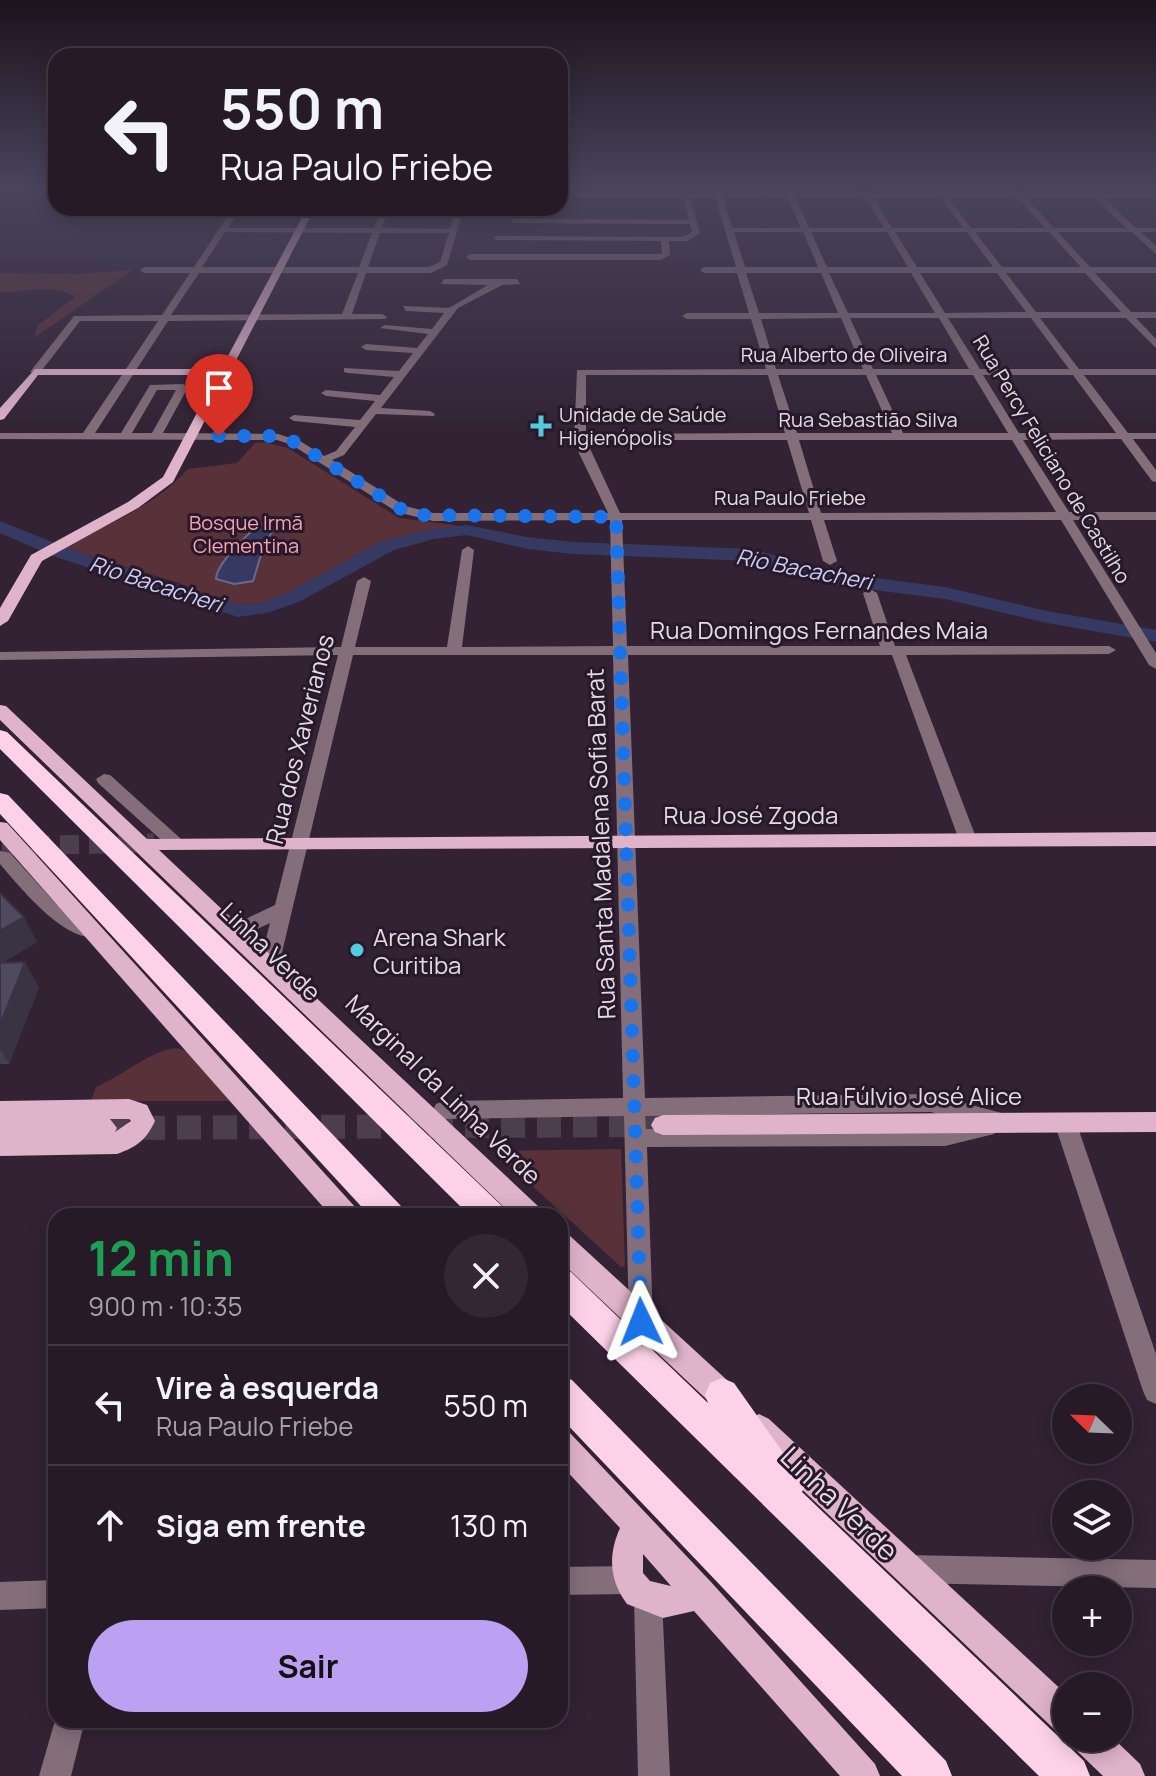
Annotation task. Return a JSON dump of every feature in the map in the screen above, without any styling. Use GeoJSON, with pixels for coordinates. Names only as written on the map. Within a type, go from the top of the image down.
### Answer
{"type":"FeatureCollection","features":[{"type":"Feature","properties":{"kind":"highway","name":"Linha Verde"},"geometry":{"type":"LineString","coordinates":[[0,737],[483,1208]]}},
{"type":"Feature","properties":{"kind":"highway"},"geometry":{"type":"LineString","coordinates":[[0,800],[381,1208]]}},
{"type":"Feature","properties":{"kind":"highway","name":"Linha Verde"},"geometry":{"type":"LineString","coordinates":[[568,1291],[1069,1776]]}},
{"type":"Feature","properties":{"kind":"highway"},"geometry":{"type":"LineString","coordinates":[[722,1395],[817,1533]]}},
{"type":"Feature","properties":{"kind":"highway"},"geometry":{"type":"LineString","coordinates":[[568,1400],[931,1776]]}},
{"type":"Feature","properties":{"kind":"main road"},"geometry":{"type":"LineString","coordinates":[[0,621],[36,558],[155,491],[173,473],[279,270]]}},
{"type":"Feature","properties":{"kind":"main road"},"geometry":{"type":"LineString","coordinates":[[0,416],[35,372],[226,372]]}},
{"type":"Feature","properties":{"kind":"main road","name":"Marginal da Linha Verde"},"geometry":{"type":"LineString","coordinates":[[0,710],[523,1208]]}},
{"type":"Feature","properties":{"kind":"main road","name":"Rua José Zgoda"},"geometry":{"type":"LineString","coordinates":[[164,843],[1156,839]]}},
{"type":"Feature","properties":{"kind":"main road"},"geometry":{"type":"LineString","coordinates":[[0,844],[100,935],[149,989],[185,1037],[340,1208]]}},
{"type":"Feature","properties":{"kind":"main road"},"geometry":{"type":"LineString","coordinates":[[0,1111],[129,1109],[139,1112],[143,1121],[139,1131],[117,1143],[0,1145]]}},
{"type":"Feature","properties":{"kind":"main road","name":"Rua Fúlvio José Alice"},"geometry":{"type":"LineString","coordinates":[[663,1125],[1156,1122]]}},
{"type":"Feature","properties":{"kind":"main road"},"geometry":{"type":"LineString","coordinates":[[0,1129],[105,1128]]}},
{"type":"Feature","properties":{"kind":"main road"},"geometry":{"type":"LineString","coordinates":[[568,1252],[1052,1704]]}},
{"type":"Feature","properties":{"kind":"main road"},"geometry":{"type":"LineString","coordinates":[[568,1451],[700,1593],[863,1776]]}},
{"type":"Feature","properties":{"kind":"main road"},"geometry":{"type":"LineString","coordinates":[[638,1525],[627,1549],[638,1589],[664,1603],[700,1593]]}},
{"type":"Feature","properties":{"kind":"main road"},"geometry":{"type":"LineString","coordinates":[[1103,1752],[1128,1776]]}},
{"type":"Feature","properties":{"kind":"street"},"geometry":{"type":"LineString","coordinates":[[144,270],[434,268]]}},
{"type":"Feature","properties":{"kind":"street"},"geometry":{"type":"LineString","coordinates":[[87,436],[196,270]]}},
{"type":"Feature","properties":{"kind":"street"},"geometry":{"type":"LineString","coordinates":[[346,317],[362,270]]}},
{"type":"Feature","properties":{"kind":"street"},"geometry":{"type":"LineString","coordinates":[[704,270],[1156,270]]}},
{"type":"Feature","properties":{"kind":"street"},"geometry":{"type":"LineString","coordinates":[[741,270],[830,561]]}},
{"type":"Feature","properties":{"kind":"street"},"geometry":{"type":"LineString","coordinates":[[824,270],[899,437]]}},
{"type":"Feature","properties":{"kind":"street","name":"Rua Percy Feliciano de Castilho"},"geometry":{"type":"LineString","coordinates":[[913,270],[931,305],[941,316],[1156,665]]}},
{"type":"Feature","properties":{"kind":"street"},"geometry":{"type":"LineString","coordinates":[[999,270],[1156,478]]}},
{"type":"Feature","properties":{"kind":"street"},"geometry":{"type":"LineString","coordinates":[[1088,270],[1156,345]]}},
{"type":"Feature","properties":{"kind":"street"},"geometry":{"type":"LineString","coordinates":[[0,436],[278,437],[323,460],[340,453],[353,438],[451,311],[500,282]]}},
{"type":"Feature","properties":{"kind":"street"},"geometry":{"type":"LineString","coordinates":[[448,285],[517,282]]}},
{"type":"Feature","properties":{"kind":"street"},"geometry":{"type":"LineString","coordinates":[[428,309],[436,300]]}},
{"type":"Feature","properties":{"kind":"street"},"geometry":{"type":"LineString","coordinates":[[406,308],[451,311]]}},
{"type":"Feature","properties":{"kind":"street"},"geometry":{"type":"LineString","coordinates":[[687,316],[1156,315]]}},
{"type":"Feature","properties":{"kind":"street"},"geometry":{"type":"LineString","coordinates":[[35,372],[77,318],[382,317]]}},
{"type":"Feature","properties":{"kind":"street"},"geometry":{"type":"LineString","coordinates":[[385,328],[435,332]]}},
{"type":"Feature","properties":{"kind":"street"},"geometry":{"type":"LineString","coordinates":[[366,347],[420,351]]}},
{"type":"Feature","properties":{"kind":"street"},"geometry":{"type":"LineString","coordinates":[[348,370],[402,374]]}},
{"type":"Feature","properties":{"kind":"street","name":"Rua Alberto de Oliveira"},"geometry":{"type":"LineString","coordinates":[[581,372],[1156,372]]}},
{"type":"Feature","properties":{"kind":"street","name":"Rua Santa Madalena Sofia Barat"},"geometry":{"type":"LineString","coordinates":[[581,372],[579,437],[616,517],[641,1322]]}},
{"type":"Feature","properties":{"kind":"street"},"geometry":{"type":"LineString","coordinates":[[125,436],[154,387],[183,387],[156,436]]}},
{"type":"Feature","properties":{"kind":"street"},"geometry":{"type":"LineString","coordinates":[[326,393],[383,398]]}},
{"type":"Feature","properties":{"kind":"street"},"geometry":{"type":"LineString","coordinates":[[373,411],[430,414]]}},
{"type":"Feature","properties":{"kind":"street"},"geometry":{"type":"LineString","coordinates":[[294,418],[363,424]]}},
{"type":"Feature","properties":{"kind":"street","name":"Rua Sebastião Silva"},"geometry":{"type":"LineString","coordinates":[[579,437],[1156,436]]}},
{"type":"Feature","properties":{"kind":"street"},"geometry":{"type":"LineString","coordinates":[[311,452],[353,438]]}},
{"type":"Feature","properties":{"kind":"street","name":"Rua Paulo Friebe"},"geometry":{"type":"LineString","coordinates":[[323,460],[401,509],[424,516],[1156,516]]}},
{"type":"Feature","properties":{"kind":"street"},"geometry":{"type":"LineString","coordinates":[[454,651],[468,550]]}},
{"type":"Feature","properties":{"kind":"street","name":"Rua dos Xaverianos"},"geometry":{"type":"LineString","coordinates":[[269,965],[364,581]]}},
{"type":"Feature","properties":{"kind":"street"},"geometry":{"type":"LineString","coordinates":[[870,593],[968,840]]}},
{"type":"Feature","properties":{"kind":"street","name":"Rua Domingos Fernandes Maia"},"geometry":{"type":"LineString","coordinates":[[0,656],[346,651],[1109,650]]}},
{"type":"Feature","properties":{"kind":"street"},"geometry":{"type":"LineString","coordinates":[[104,779],[164,843]]}},
{"type":"Feature","properties":{"kind":"street"},"geometry":{"type":"LineString","coordinates":[[0,844],[4,857],[51,910],[100,935]]}},
{"type":"Feature","properties":{"kind":"street"},"geometry":{"type":"LineString","coordinates":[[234,933],[281,910]]}},
{"type":"Feature","properties":{"kind":"street"},"geometry":{"type":"LineString","coordinates":[[444,1110],[931,1103],[1001,1122]]}},
{"type":"Feature","properties":{"kind":"street"},"geometry":{"type":"LineString","coordinates":[[635,1138],[945,1137],[1001,1122]]}},
{"type":"Feature","properties":{"kind":"street"},"geometry":{"type":"LineString","coordinates":[[1065,1122],[1156,1391]]}},
{"type":"Feature","properties":{"kind":"street"},"geometry":{"type":"LineString","coordinates":[[909,1569],[1156,1574]]}},
{"type":"Feature","properties":{"kind":"street"},"geometry":{"type":"LineString","coordinates":[[568,1582],[638,1589],[654,1776]]}},
{"type":"Feature","properties":{"kind":"street"},"geometry":{"type":"LineString","coordinates":[[0,1596],[48,1594]]}},
{"type":"Feature","properties":{"kind":"street"},"geometry":{"type":"LineString","coordinates":[[55,1776],[68,1728]]}},
{"type":"Feature","properties":{"kind":"green space"},"geometry":{"type":"Polygon","coordinates":[[[133,270],[35,337],[37,326],[75,297],[57,290],[0,292],[0,273],[76,274],[133,270]]]}},
{"type":"Feature","properties":{"kind":"green space","name":"Bosque Irmã Clementina"},"geometry":{"type":"Polygon","coordinates":[[[255,443],[288,448],[399,518],[455,525],[462,530],[433,533],[386,545],[267,603],[234,605],[178,583],[61,547],[145,505],[188,469],[237,463],[255,443]]]}},
{"type":"Feature","properties":{"kind":"green space"},"geometry":{"type":"Polygon","coordinates":[[[176,1048],[187,1051],[232,1101],[91,1101],[96,1087],[157,1054],[176,1048]]]}},
{"type":"Feature","properties":{"kind":"green space"},"geometry":{"type":"Polygon","coordinates":[[[621,1149],[625,1265],[622,1268],[568,1219],[568,1208],[556,1208],[494,1151],[621,1149]]]}},
{"type":"Feature","properties":{"kind":"water"},"geometry":{"type":"Polygon","coordinates":[[[284,519],[267,540],[253,581],[234,584],[216,579],[228,556],[251,532],[267,521],[284,519]]]}},
{"type":"Feature","properties":{"kind":"building"},"geometry":{"type":"Polygon","coordinates":[[[0,893],[24,917],[0,931],[0,893]]]}},
{"type":"Feature","properties":{"kind":"building"},"geometry":{"type":"Polygon","coordinates":[[[25,962],[0,1025],[0,963],[25,962]]]}},
{"type":"Feature","properties":{"kind":"waterway","name":"Rio Bacacheri"},"geometry":{"type":"LineString","coordinates":[[0,526],[60,552],[238,611],[267,607],[292,598],[387,546],[433,534],[467,530],[527,543],[573,548],[752,555],[835,579],[945,593],[1047,617],[1156,636]]}},
{"type":"Feature","properties":{"kind":"tunnel"},"geometry":{"type":"LineString","coordinates":[[2,846],[154,843]]}},
{"type":"Feature","properties":{"kind":"tunnel"},"geometry":{"type":"LineString","coordinates":[[105,1128],[663,1125]]}},
{"type":"Feature","properties":{"kind":"place","name":"Unidade de Saúde Higienópolis"},"geometry":{"type":"Point","coordinates":[541,426]}},
{"type":"Feature","properties":{"kind":"place","name":"Arena Shark Curitiba"},"geometry":{"type":"Point","coordinates":[357,950]}},
{"type":"Feature","properties":{"kind":"route"},"geometry":{"type":"LineString","coordinates":[[219,436],[272,436],[291,440],[415,515],[616,517],[641,1322]]}}]}
